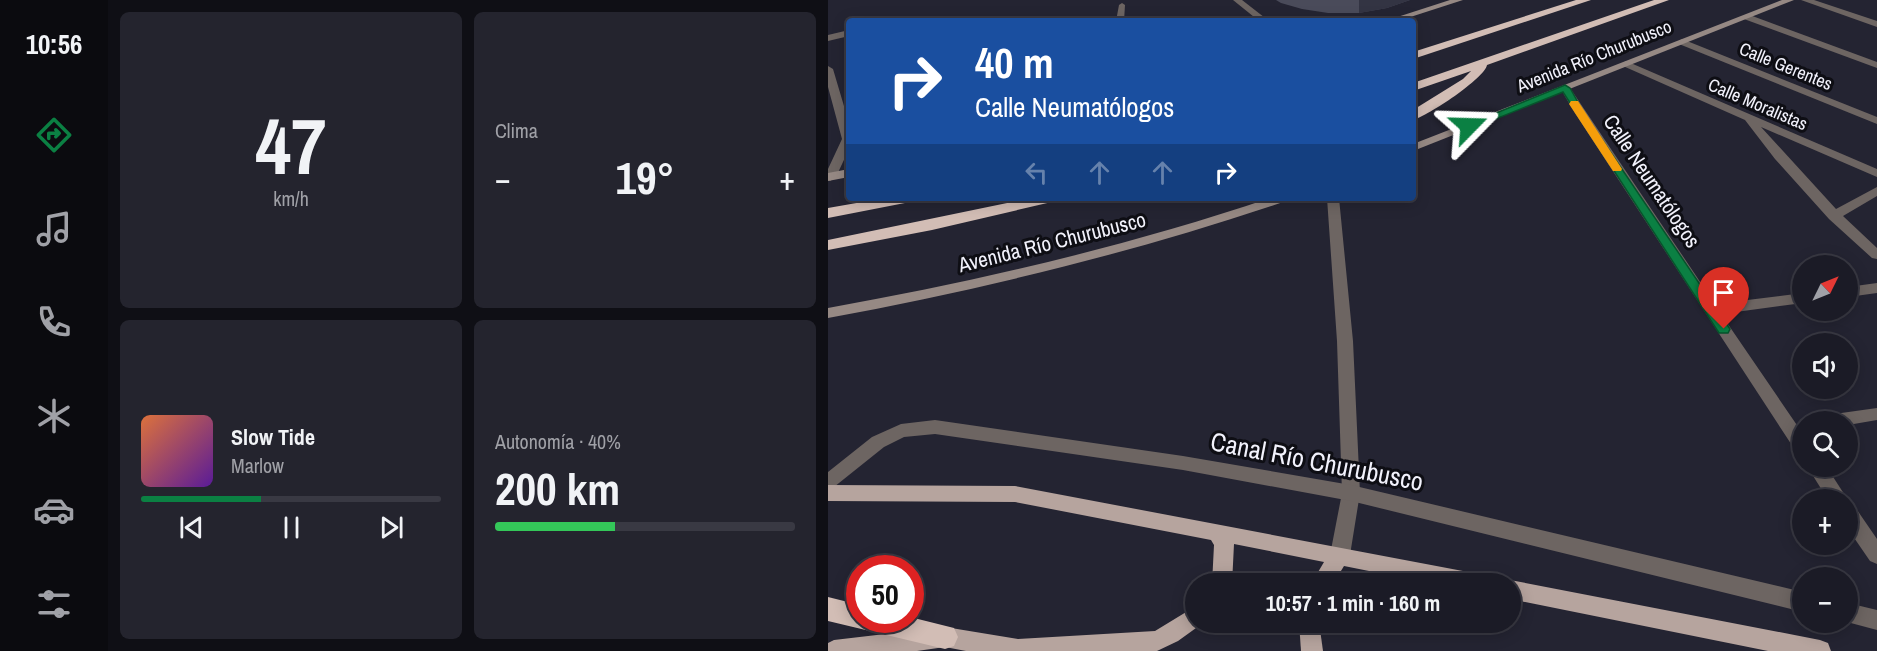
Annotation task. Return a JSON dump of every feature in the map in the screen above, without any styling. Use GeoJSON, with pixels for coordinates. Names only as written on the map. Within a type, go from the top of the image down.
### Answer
{"type":"FeatureCollection","features":[{"type":"Feature","properties":{"kind":"highway"},"geometry":{"type":"LineString","coordinates":[[1416,55],[1586,0]]}},
{"type":"Feature","properties":{"kind":"highway"},"geometry":{"type":"LineString","coordinates":[[1416,86],[1664,0]]}},
{"type":"Feature","properties":{"kind":"highway"},"geometry":{"type":"LineString","coordinates":[[1416,114],[1467,82],[1489,61]]}},
{"type":"Feature","properties":{"kind":"highway"},"geometry":{"type":"LineString","coordinates":[[828,213],[894,201]]}},
{"type":"Feature","properties":{"kind":"highway"},"geometry":{"type":"LineString","coordinates":[[836,243],[1038,201]]}},
{"type":"Feature","properties":{"kind":"highway"},"geometry":{"type":"LineString","coordinates":[[828,609],[846,613]]}},
{"type":"Feature","properties":{"kind":"highway"},"geometry":{"type":"LineString","coordinates":[[924,632],[945,637]]}},
{"type":"Feature","properties":{"kind":"main road"},"geometry":{"type":"LineString","coordinates":[[1399,18],[1459,0]]}},
{"type":"Feature","properties":{"kind":"main road","name":"Avenida Río Churubusco"},"geometry":{"type":"LineString","coordinates":[[1416,147],[1790,0]]}},
{"type":"Feature","properties":{"kind":"main road"},"geometry":{"type":"LineString","coordinates":[[829,177],[846,174]]}},
{"type":"Feature","properties":{"kind":"main road","name":"Avenida Río Churubusco"},"geometry":{"type":"LineString","coordinates":[[828,313],[926,294],[1109,251],[1273,201]]}},
{"type":"Feature","properties":{"kind":"main road"},"geometry":{"type":"LineString","coordinates":[[828,493],[1015,494],[1429,573]]}},
{"type":"Feature","properties":{"kind":"main road"},"geometry":{"type":"LineString","coordinates":[[1216,531],[1224,544],[1224,573]]}},
{"type":"Feature","properties":{"kind":"main road"},"geometry":{"type":"LineString","coordinates":[[1328,573],[1340,555]]}},
{"type":"Feature","properties":{"kind":"main road"},"geometry":{"type":"LineString","coordinates":[[1521,591],[1820,651]]}},
{"type":"Feature","properties":{"kind":"main road"},"geometry":{"type":"LineString","coordinates":[[834,651],[945,637],[1023,650],[1156,641],[1185,624]]}},
{"type":"Feature","properties":{"kind":"main road"},"geometry":{"type":"LineString","coordinates":[[1310,633],[1312,651]]}},
{"type":"Feature","properties":{"kind":"street"},"geometry":{"type":"LineString","coordinates":[[1237,0],[1261,18]]}},
{"type":"Feature","properties":{"kind":"street"},"geometry":{"type":"LineString","coordinates":[[1805,0],[1877,24]]}},
{"type":"Feature","properties":{"kind":"street"},"geometry":{"type":"LineString","coordinates":[[1747,17],[1877,65]]}},
{"type":"Feature","properties":{"kind":"street"},"geometry":{"type":"LineString","coordinates":[[828,38],[846,34]]}},
{"type":"Feature","properties":{"kind":"street","name":"Calle Gerentes"},"geometry":{"type":"LineString","coordinates":[[1682,42],[1877,121]]}},
{"type":"Feature","properties":{"kind":"street","name":"Calle Moralistas"},"geometry":{"type":"LineString","coordinates":[[1626,64],[1877,173]]}},
{"type":"Feature","properties":{"kind":"street"},"geometry":{"type":"LineString","coordinates":[[828,69],[846,128]]}},
{"type":"Feature","properties":{"kind":"street","name":"Calle Neumatólogos"},"geometry":{"type":"LineString","coordinates":[[1565,88],[1711,310],[1792,421]]}},
{"type":"Feature","properties":{"kind":"street"},"geometry":{"type":"LineString","coordinates":[[1749,118],[1779,159],[1834,216],[1877,255]]}},
{"type":"Feature","properties":{"kind":"street"},"geometry":{"type":"LineString","coordinates":[[829,177],[846,144]]}},
{"type":"Feature","properties":{"kind":"street"},"geometry":{"type":"LineString","coordinates":[[1834,216],[1877,191]]}},
{"type":"Feature","properties":{"kind":"street"},"geometry":{"type":"LineString","coordinates":[[1333,201],[1345,341],[1351,493],[1340,555]]}},
{"type":"Feature","properties":{"kind":"street"},"geometry":{"type":"LineString","coordinates":[[1858,291],[1877,288]]}},
{"type":"Feature","properties":{"kind":"street"},"geometry":{"type":"LineString","coordinates":[[1711,310],[1792,299]]}},
{"type":"Feature","properties":{"kind":"street"},"geometry":{"type":"LineString","coordinates":[[1858,417],[1877,414]]}},
{"type":"Feature","properties":{"kind":"street","name":"Canal Río Churubusco"},"geometry":{"type":"LineString","coordinates":[[828,482],[878,442],[901,431],[935,427],[1183,462],[1351,493],[1792,599]]}},
{"type":"Feature","properties":{"kind":"street"},"geometry":{"type":"LineString","coordinates":[[1858,527],[1877,555]]}},
{"type":"Feature","properties":{"kind":"street"},"geometry":{"type":"LineString","coordinates":[[1858,615],[1877,620]]}},
{"type":"Feature","properties":{"kind":"lane"},"geometry":{"type":"LineString","coordinates":[[1120,18],[1122,5]]}},
{"type":"Feature","properties":{"kind":"slow traffic"},"geometry":{"type":"LineString","coordinates":[[1574,104],[1617,169]]}},
{"type":"Feature","properties":{"kind":"route"},"geometry":{"type":"LineString","coordinates":[[1469,126],[1565,88],[1724,329]]}}]}
